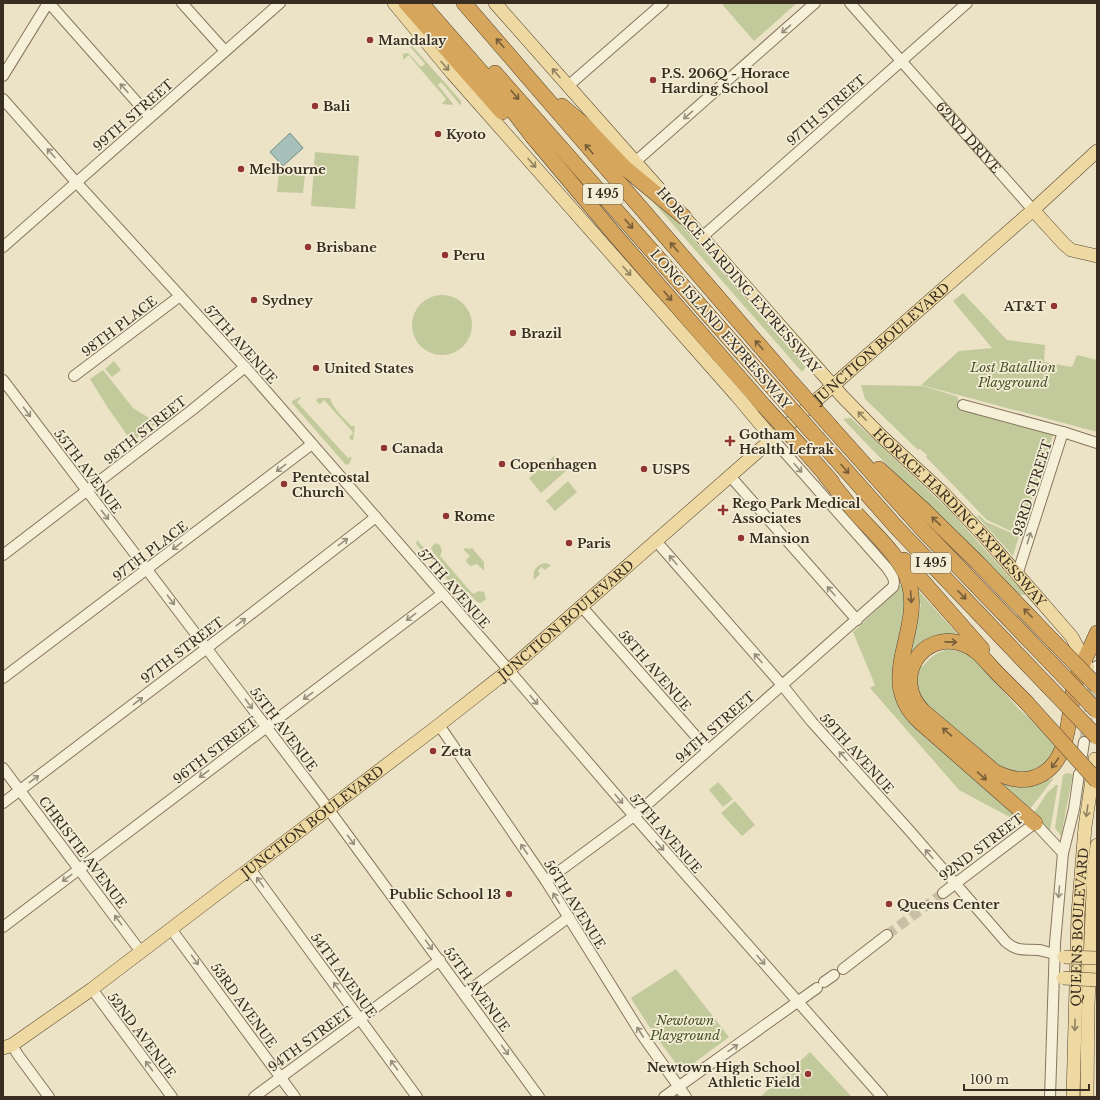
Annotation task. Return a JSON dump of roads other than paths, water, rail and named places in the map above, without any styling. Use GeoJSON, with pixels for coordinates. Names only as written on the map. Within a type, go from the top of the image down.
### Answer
{"type":"FeatureCollection","features":[{"type":"Feature","properties":{"kind":"highway"},"geometry":{"type":"LineString","coordinates":[[406,3],[585,205],[615,235]]}},
{"type":"Feature","properties":{"kind":"highway"},"geometry":{"type":"LineString","coordinates":[[421,3],[493,85],[536,141],[615,235],[805,451],[854,511],[895,557],[904,570],[909,582],[912,605],[901,663],[900,682],[902,698],[906,706],[920,722],[1035,823]]}},
{"type":"Feature","properties":{"kind":"highway","name":"LONG ISLAND EXPRESSWAY"},"geometry":{"type":"LineString","coordinates":[[434,3],[897,528],[1046,684],[1091,740]]}},
{"type":"Feature","properties":{"kind":"highway","name":"LONG ISLAND EXPRESSWAY"},"geometry":{"type":"LineString","coordinates":[[464,3],[535,83],[573,131],[856,456],[923,530],[1097,711]]}},
{"type":"Feature","properties":{"kind":"highway"},"geometry":{"type":"LineString","coordinates":[[535,83],[582,123],[624,167],[684,217]]}},
{"type":"Feature","properties":{"kind":"highway"},"geometry":{"type":"LineString","coordinates":[[856,456],[881,470],[1009,594],[1054,642],[1094,673]]}},
{"type":"Feature","properties":{"kind":"highway"},"geometry":{"type":"LineString","coordinates":[[826,476],[858,508],[957,620],[1000,670],[1015,690]]}},
{"type":"Feature","properties":{"kind":"highway"},"geometry":{"type":"LineString","coordinates":[[1094,673],[1097,633]]}},
{"type":"Feature","properties":{"kind":"highway"},"geometry":{"type":"LineString","coordinates":[[1094,673],[1076,682],[1065,738],[1058,759],[1046,772],[1030,779],[1023,780],[1009,778],[995,772],[923,711],[911,694],[910,687],[910,672],[916,659],[927,649],[940,642],[946,641],[959,642],[971,647],[981,655],[1015,690],[1026,702],[1097,781]]}},
{"type":"Feature","properties":{"kind":"main road"},"geometry":{"type":"LineString","coordinates":[[394,3],[447,68],[772,438]]}},
{"type":"Feature","properties":{"kind":"main road","name":"HORACE HARDING EXPRESSWAY"},"geometry":{"type":"LineString","coordinates":[[495,3],[833,386],[880,435],[964,514],[1072,636],[1094,673]]}},
{"type":"Feature","properties":{"kind":"main road","name":"JUNCTION BOULEVARD"},"geometry":{"type":"LineString","coordinates":[[8,1047],[92,989],[172,929],[509,670],[1033,210],[1097,151]]}},
{"type":"Feature","properties":{"kind":"main road","name":"62ND DRIVE"},"geometry":{"type":"LineString","coordinates":[[1033,210],[1071,250],[1097,256]]}},
{"type":"Feature","properties":{"kind":"main road"},"geometry":{"type":"LineString","coordinates":[[1072,636],[1086,640],[1093,637],[1097,633]]}},
{"type":"Feature","properties":{"kind":"main road","name":"QUEENS BOULEVARD"},"geometry":{"type":"LineString","coordinates":[[1073,1097],[1078,914],[1085,827],[1095,759]]}},
{"type":"Feature","properties":{"kind":"main road","name":"QUEENS BOULEVARD"},"geometry":{"type":"LineString","coordinates":[[1087,1097],[1088,998],[1094,870],[1097,845]]}},
{"type":"Feature","properties":{"kind":"main road"},"geometry":{"type":"LineString","coordinates":[[1059,956],[1097,958]]}},
{"type":"Feature","properties":{"kind":"main road"},"geometry":{"type":"LineString","coordinates":[[1059,979],[1097,980]]}},
{"type":"Feature","properties":{"kind":"street"},"geometry":{"type":"LineString","coordinates":[[3,76],[48,3],[150,117]]}},
{"type":"Feature","properties":{"kind":"street"},"geometry":{"type":"LineString","coordinates":[[182,3],[225,52]]}},
{"type":"Feature","properties":{"kind":"street","name":"99TH STREET"},"geometry":{"type":"LineString","coordinates":[[3,247],[280,3]]}},
{"type":"Feature","properties":{"kind":"street"},"geometry":{"type":"LineString","coordinates":[[568,86],[662,3]]}},
{"type":"Feature","properties":{"kind":"street"},"geometry":{"type":"LineString","coordinates":[[635,162],[815,3]]}},
{"type":"Feature","properties":{"kind":"street","name":"62ND DRIVE"},"geometry":{"type":"LineString","coordinates":[[850,3],[1033,210]]}},
{"type":"Feature","properties":{"kind":"street","name":"97TH STREET"},"geometry":{"type":"LineString","coordinates":[[702,237],[967,3]]}},
{"type":"Feature","properties":{"kind":"street","name":"57TH AVENUE"},"geometry":{"type":"LineString","coordinates":[[3,99],[76,182],[245,367],[634,816],[882,1097]]}},
{"type":"Feature","properties":{"kind":"street","name":"98TH PLACE"},"geometry":{"type":"LineString","coordinates":[[74,376],[180,296]]}},
{"type":"Feature","properties":{"kind":"street","name":"98TH STREET"},"geometry":{"type":"LineString","coordinates":[[3,555],[204,401],[245,367]]}},
{"type":"Feature","properties":{"kind":"street","name":"55TH AVENUE"},"geometry":{"type":"LineString","coordinates":[[3,380],[267,727],[440,960],[539,1097]]}},
{"type":"Feature","properties":{"kind":"street"},"geometry":{"type":"LineString","coordinates":[[963,405],[1063,432],[1097,443]]}},
{"type":"Feature","properties":{"kind":"street","name":"93RD STREET"},"geometry":{"type":"LineString","coordinates":[[1017,575],[1063,432]]}},
{"type":"Feature","properties":{"kind":"street","name":"94TH STREET"},"geometry":{"type":"LineString","coordinates":[[546,881],[634,816],[891,589],[894,583],[893,577],[887,568],[772,438]]}},
{"type":"Feature","properties":{"kind":"street","name":"97TH PLACE"},"geometry":{"type":"LineString","coordinates":[[3,678],[312,444]]}},
{"type":"Feature","properties":{"kind":"street"},"geometry":{"type":"LineString","coordinates":[[730,476],[857,620]]}},
{"type":"Feature","properties":{"kind":"street","name":"97TH STREET"},"geometry":{"type":"LineString","coordinates":[[3,803],[376,517]]}},
{"type":"Feature","properties":{"kind":"street","name":"59TH AVENUE"},"geometry":{"type":"LineString","coordinates":[[656,541],[782,685],[812,722],[1006,942],[1013,948],[1020,950],[1041,950],[1059,956]]}},
{"type":"Feature","properties":{"kind":"street","name":"96TH STREET"},"geometry":{"type":"LineString","coordinates":[[3,927],[442,594]]}},
{"type":"Feature","properties":{"kind":"street","name":"58TH AVENUE"},"geometry":{"type":"LineString","coordinates":[[582,607],[708,750]]}},
{"type":"Feature","properties":{"kind":"street","name":"56TH AVENUE"},"geometry":{"type":"LineString","coordinates":[[439,725],[546,881],[642,1035],[686,1097]]}},
{"type":"Feature","properties":{"kind":"street"},"geometry":{"type":"LineString","coordinates":[[1082,755],[1091,740]]}},
{"type":"Feature","properties":{"kind":"street","name":"CHRISTIE AVENUE"},"geometry":{"type":"LineString","coordinates":[[3,768],[141,952]]}},
{"type":"Feature","properties":{"kind":"street","name":"QUEENS BOULEVARD"},"geometry":{"type":"LineString","coordinates":[[1050,1097],[1059,979],[1062,853],[1074,809],[1079,774]]}},
{"type":"Feature","properties":{"kind":"street"},"geometry":{"type":"LineString","coordinates":[[1035,823],[1062,853]]}},
{"type":"Feature","properties":{"kind":"street","name":"92ND STREET"},"geometry":{"type":"LineString","coordinates":[[942,893],[1035,823]]}},
{"type":"Feature","properties":{"kind":"street","name":"54TH AVENUE"},"geometry":{"type":"LineString","coordinates":[[250,869],[417,1097]]}},
{"type":"Feature","properties":{"kind":"street"},"geometry":{"type":"LineString","coordinates":[[464,994],[568,917]]}},
{"type":"Feature","properties":{"kind":"street","name":"53RD AVENUE"},"geometry":{"type":"LineString","coordinates":[[172,929],[295,1097]]}},
{"type":"Feature","properties":{"kind":"street"},"geometry":{"type":"LineString","coordinates":[[842,968],[887,935]]}},
{"type":"Feature","properties":{"kind":"street","name":"94TH STREET"},"geometry":{"type":"LineString","coordinates":[[254,1097],[440,960]]}},
{"type":"Feature","properties":{"kind":"street"},"geometry":{"type":"LineString","coordinates":[[664,1097],[834,975]]}},
{"type":"Feature","properties":{"kind":"street","name":"52ND AVENUE"},"geometry":{"type":"LineString","coordinates":[[92,989],[172,1097]]}},
{"type":"Feature","properties":{"kind":"street"},"geometry":{"type":"LineString","coordinates":[[8,1047],[18,1055],[49,1097]]}},
{"type":"Feature","properties":{"kind":"water"},"geometry":{"type":"Polygon","coordinates":[[[290,133],[303,148],[283,166],[270,152],[290,133]]]}},
{"type":"Feature","properties":{"kind":"tunnel"},"geometry":{"type":"LineString","coordinates":[[1084,742],[1094,679]]}},
{"type":"Feature","properties":{"kind":"tunnel"},"geometry":{"type":"LineString","coordinates":[[887,935],[943,893]]}},
{"type":"Feature","properties":{"kind":"place","name":"Mandalay"},"geometry":{"type":"Point","coordinates":[370,40]}},
{"type":"Feature","properties":{"kind":"place","name":"P.S. 206Q - Horace Harding School"},"geometry":{"type":"Point","coordinates":[653,80]}},
{"type":"Feature","properties":{"kind":"place","name":"Bali"},"geometry":{"type":"Point","coordinates":[315,106]}},
{"type":"Feature","properties":{"kind":"place","name":"Kyoto"},"geometry":{"type":"Point","coordinates":[438,134]}},
{"type":"Feature","properties":{"kind":"place","name":"Melbourne"},"geometry":{"type":"Point","coordinates":[241,169]}},
{"type":"Feature","properties":{"kind":"place","name":"Brisbane"},"geometry":{"type":"Point","coordinates":[308,247]}},
{"type":"Feature","properties":{"kind":"place","name":"Peru"},"geometry":{"type":"Point","coordinates":[445,255]}},
{"type":"Feature","properties":{"kind":"place","name":"Sydney"},"geometry":{"type":"Point","coordinates":[254,300]}},
{"type":"Feature","properties":{"kind":"place","name":"AT&T"},"geometry":{"type":"Point","coordinates":[1054,306]}},
{"type":"Feature","properties":{"kind":"place","name":"Brazil"},"geometry":{"type":"Point","coordinates":[513,333]}},
{"type":"Feature","properties":{"kind":"place","name":"United States"},"geometry":{"type":"Point","coordinates":[316,368]}},
{"type":"Feature","properties":{"kind":"place","name":"Gotham Health Lefrak"},"geometry":{"type":"Point","coordinates":[730,441]}},
{"type":"Feature","properties":{"kind":"place","name":"Canada"},"geometry":{"type":"Point","coordinates":[384,448]}},
{"type":"Feature","properties":{"kind":"place","name":"Copenhagen"},"geometry":{"type":"Point","coordinates":[502,464]}},
{"type":"Feature","properties":{"kind":"place","name":"USPS"},"geometry":{"type":"Point","coordinates":[644,469]}},
{"type":"Feature","properties":{"kind":"place","name":"Pentecostal Church"},"geometry":{"type":"Point","coordinates":[284,484]}},
{"type":"Feature","properties":{"kind":"place","name":"Rego Park Medical Associates"},"geometry":{"type":"Point","coordinates":[723,510]}},
{"type":"Feature","properties":{"kind":"place","name":"Rome"},"geometry":{"type":"Point","coordinates":[446,516]}},
{"type":"Feature","properties":{"kind":"place","name":"Mansion"},"geometry":{"type":"Point","coordinates":[741,538]}},
{"type":"Feature","properties":{"kind":"place","name":"Paris"},"geometry":{"type":"Point","coordinates":[569,543]}},
{"type":"Feature","properties":{"kind":"place","name":"Zeta"},"geometry":{"type":"Point","coordinates":[433,751]}},
{"type":"Feature","properties":{"kind":"place","name":"Public School 13"},"geometry":{"type":"Point","coordinates":[509,894]}},
{"type":"Feature","properties":{"kind":"place","name":"Queens Center"},"geometry":{"type":"Point","coordinates":[889,904]}},
{"type":"Feature","properties":{"kind":"place","name":"Newtown High School Athletic Field"},"geometry":{"type":"Point","coordinates":[808,1074]}},
{"type":"Feature","properties":{"kind":"park label","name":"Lost Batallion Playground"},"geometry":{"type":"Point","coordinates":[1013,374]}},
{"type":"Feature","properties":{"kind":"park label","name":"Newtown Playground"},"geometry":{"type":"Point","coordinates":[685,1028]}}]}
